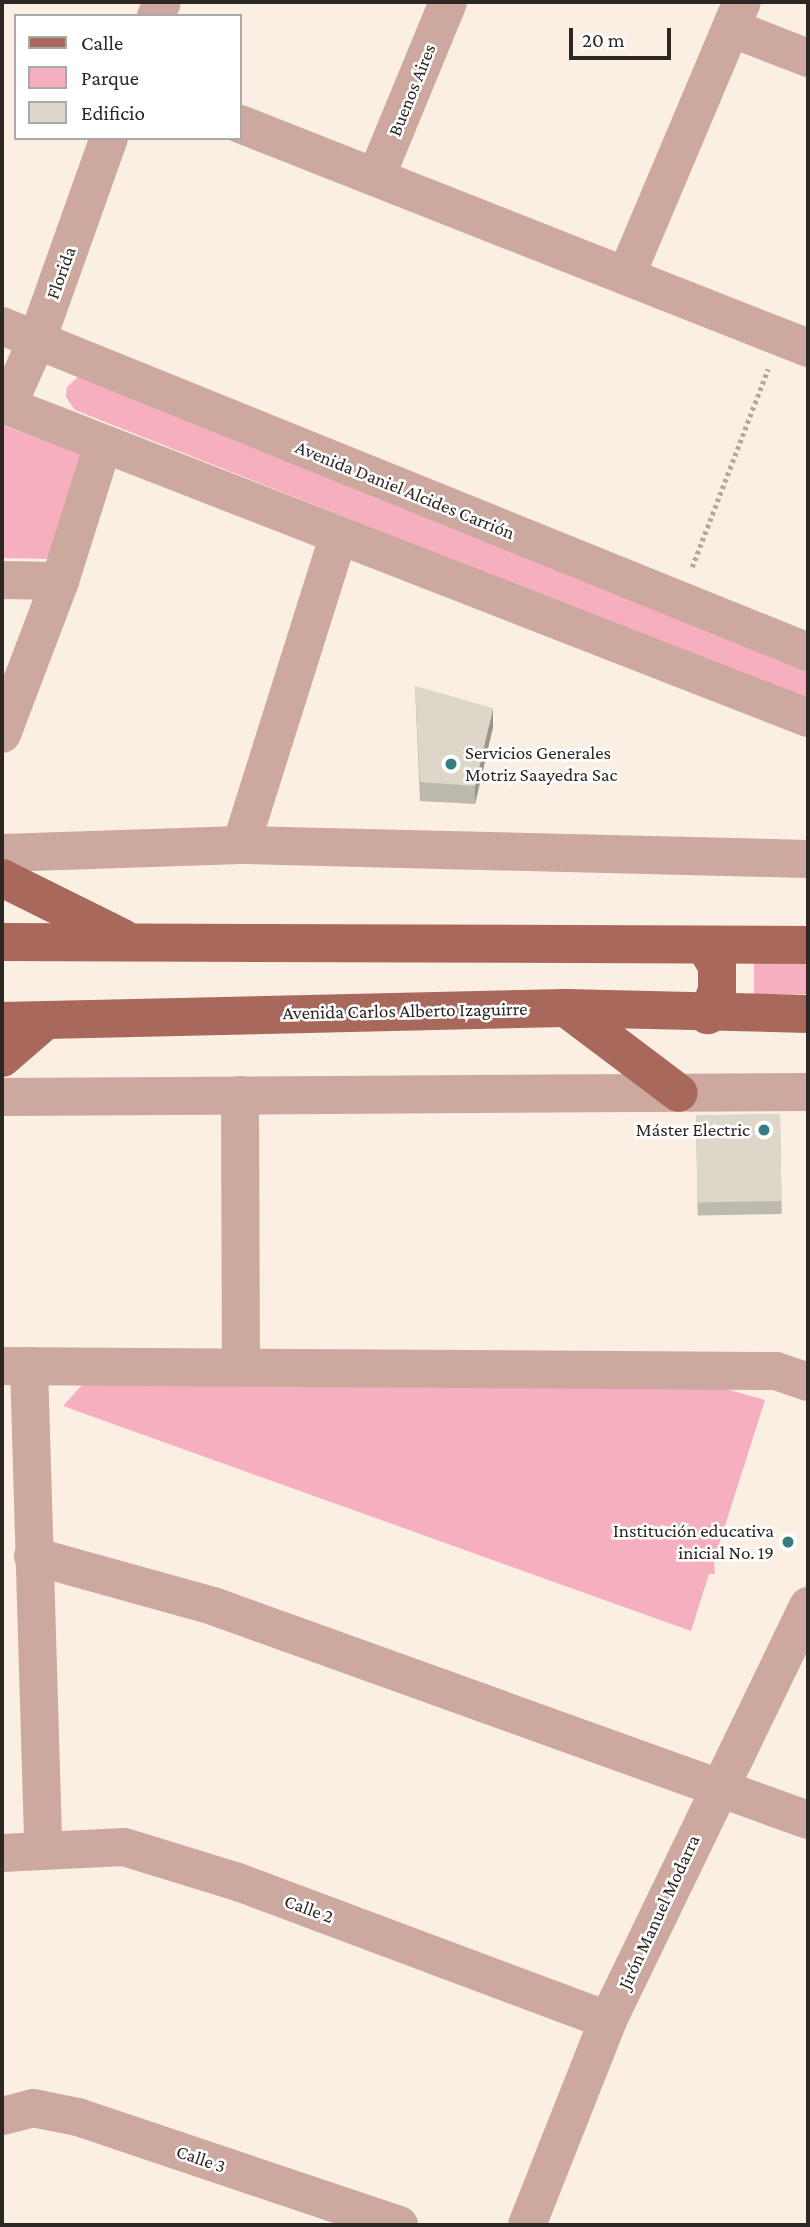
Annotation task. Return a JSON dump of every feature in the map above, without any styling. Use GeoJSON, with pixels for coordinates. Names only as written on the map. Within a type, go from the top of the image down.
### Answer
{"type":"FeatureCollection","features":[{"type":"Feature","properties":{"kind":"main road"},"geometry":{"type":"LineString","coordinates":[[2,878],[128,940]]}},
{"type":"Feature","properties":{"kind":"main road"},"geometry":{"type":"LineString","coordinates":[[2,942],[128,940],[808,945]]}},
{"type":"Feature","properties":{"kind":"main road"},"geometry":{"type":"LineString","coordinates":[[705,946],[717,966],[717,990],[708,1015]]}},
{"type":"Feature","properties":{"kind":"main road"},"geometry":{"type":"LineString","coordinates":[[566,1007],[679,1093]]}},
{"type":"Feature","properties":{"kind":"main road","name":"Avenida Carlos Alberto Izaguirre"},"geometry":{"type":"LineString","coordinates":[[2,1021],[566,1007],[708,1015],[808,1014]]}},
{"type":"Feature","properties":{"kind":"main road"},"geometry":{"type":"LineString","coordinates":[[2,1058],[46,1020]]}},
{"type":"Feature","properties":{"kind":"street","name":"Buenos Aires"},"geometry":{"type":"LineString","coordinates":[[376,177],[448,2]]}},
{"type":"Feature","properties":{"kind":"street"},"geometry":{"type":"LineString","coordinates":[[626,276],[736,15],[808,58]]}},
{"type":"Feature","properties":{"kind":"street"},"geometry":{"type":"LineString","coordinates":[[242,125],[794,342]]}},
{"type":"Feature","properties":{"kind":"street","name":"Florida"},"geometry":{"type":"LineString","coordinates":[[5,405],[37,340],[108,140]]}},
{"type":"Feature","properties":{"kind":"street","name":"Avenida Daniel Alcides Carrión"},"geometry":{"type":"LineString","coordinates":[[2,326],[808,652]]}},
{"type":"Feature","properties":{"kind":"street"},"geometry":{"type":"LineString","coordinates":[[5,405],[808,718]]}},
{"type":"Feature","properties":{"kind":"street"},"geometry":{"type":"LineString","coordinates":[[2,734],[60,581],[103,445]]}},
{"type":"Feature","properties":{"kind":"street"},"geometry":{"type":"LineString","coordinates":[[241,845],[338,537]]}},
{"type":"Feature","properties":{"kind":"street"},"geometry":{"type":"LineString","coordinates":[[2,580],[60,581]]}},
{"type":"Feature","properties":{"kind":"street"},"geometry":{"type":"LineString","coordinates":[[2,853],[241,845],[808,859]]}},
{"type":"Feature","properties":{"kind":"street"},"geometry":{"type":"LineString","coordinates":[[2,1097],[808,1092]]}},
{"type":"Feature","properties":{"kind":"street"},"geometry":{"type":"LineString","coordinates":[[240,1095],[241,1366]]}},
{"type":"Feature","properties":{"kind":"street"},"geometry":{"type":"LineString","coordinates":[[43,1848],[33,1556],[16,1366],[776,1371],[808,1382]]}},
{"type":"Feature","properties":{"kind":"street"},"geometry":{"type":"LineString","coordinates":[[33,1556],[213,1606],[808,1820]]}},
{"type":"Feature","properties":{"kind":"street","name":"Jirón Manuel Modarra"},"geometry":{"type":"LineString","coordinates":[[527,2225],[608,2020],[716,1789],[808,1606]]}},
{"type":"Feature","properties":{"kind":"street","name":"Calle 2"},"geometry":{"type":"LineString","coordinates":[[2,1853],[43,1848],[124,1847],[238,1882],[608,2020]]}},
{"type":"Feature","properties":{"kind":"street","name":"Calle 3"},"geometry":{"type":"LineString","coordinates":[[2,2116],[33,2108],[78,2117],[399,2225]]}},
{"type":"Feature","properties":{"kind":"path"},"geometry":{"type":"LineString","coordinates":[[679,600],[794,342]]}},
{"type":"Feature","properties":{"kind":"green space"},"geometry":{"type":"Polygon","coordinates":[[[79,376],[808,664],[808,701],[75,410],[66,397],[67,387],[79,376]]]}},
{"type":"Feature","properties":{"kind":"green space"},"geometry":{"type":"Polygon","coordinates":[[[2,425],[87,456],[49,559],[2,558],[2,425]]]}},
{"type":"Feature","properties":{"kind":"green space"},"geometry":{"type":"Polygon","coordinates":[[[754,963],[808,963],[808,994],[754,994],[754,963]]]}},
{"type":"Feature","properties":{"kind":"green space"},"geometry":{"type":"Polygon","coordinates":[[[83,1384],[726,1389],[765,1400],[714,1560],[715,1574],[709,1574],[691,1631],[63,1406],[83,1384]]]}},
{"type":"Feature","properties":{"kind":"building","name":"Servicios Generales Motriz Saayedra Sac"},"geometry":{"type":"Polygon","coordinates":[[[415,686],[493,708],[475,786],[420,782],[415,686]]]}},
{"type":"Feature","properties":{"kind":"building"},"geometry":{"type":"Polygon","coordinates":[[[780,1114],[782,1201],[698,1202],[696,1115],[780,1114]]]}},
{"type":"Feature","properties":{"kind":"place","name":"Servicios Generales Motriz Saayedra Sac"},"geometry":{"type":"Point","coordinates":[451,764]}},
{"type":"Feature","properties":{"kind":"place","name":"Máster Electric"},"geometry":{"type":"Point","coordinates":[764,1130]}},
{"type":"Feature","properties":{"kind":"place","name":"Institución educativa inicial No. 19"},"geometry":{"type":"Point","coordinates":[788,1542]}}]}
